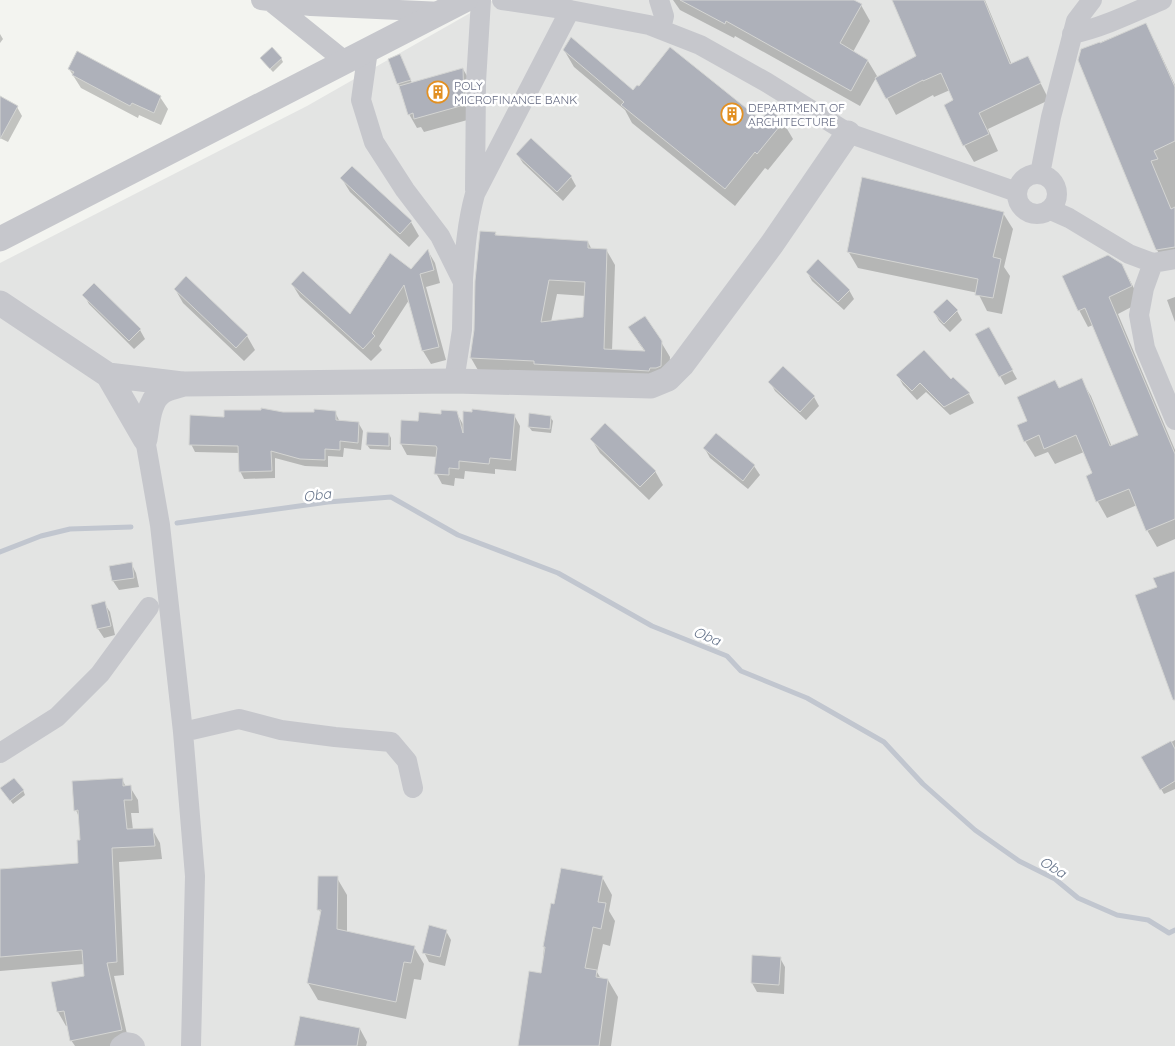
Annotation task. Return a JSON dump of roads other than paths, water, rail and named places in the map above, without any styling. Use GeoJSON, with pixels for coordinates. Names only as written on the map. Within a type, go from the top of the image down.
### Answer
{"type":"FeatureCollection","features":[{"type":"Feature","properties":{"kind":"street"},"geometry":{"type":"LineString","coordinates":[[0,240],[465,0]]}},
{"type":"Feature","properties":{"kind":"street"},"geometry":{"type":"LineString","coordinates":[[454,381],[462,330],[462,282],[466,234],[474,194],[476,82],[482,0]]}},
{"type":"Feature","properties":{"kind":"street"},"geometry":{"type":"LineString","coordinates":[[502,0],[570,10],[649,25],[700,45],[766,82],[848,133],[1017,192]]}},
{"type":"Feature","properties":{"kind":"street"},"geometry":{"type":"LineString","coordinates":[[659,0],[664,16],[661,30]]}},
{"type":"Feature","properties":{"kind":"street"},"geometry":{"type":"LineString","coordinates":[[1040,174],[1051,117],[1072,34],[1076,21],[1092,0]]}},
{"type":"Feature","properties":{"kind":"street"},"geometry":{"type":"LineString","coordinates":[[1072,34],[1109,24],[1162,0]]}},
{"type":"Feature","properties":{"kind":"street"},"geometry":{"type":"LineString","coordinates":[[265,1],[311,6],[443,12]]}},
{"type":"Feature","properties":{"kind":"street"},"geometry":{"type":"LineString","coordinates":[[265,1],[346,62]]}},
{"type":"Feature","properties":{"kind":"street"},"geometry":{"type":"LineString","coordinates":[[474,194],[570,10]]}},
{"type":"Feature","properties":{"kind":"street"},"geometry":{"type":"LineString","coordinates":[[368,50],[361,100],[374,142],[405,190],[440,236],[462,282]]}},
{"type":"Feature","properties":{"kind":"street"},"geometry":{"type":"LineString","coordinates":[[108,375],[184,384],[454,381],[650,386],[668,379],[682,365],[772,244],[848,133]]}},
{"type":"Feature","properties":{"kind":"street"},"geometry":{"type":"LineString","coordinates":[[1034,174],[1040,174],[1052,180],[1058,192],[1055,205],[1050,210],[1045,213],[1031,214],[1021,206],[1017,192],[1023,180],[1034,174]]}},
{"type":"Feature","properties":{"kind":"street"},"geometry":{"type":"LineString","coordinates":[[1050,210],[1069,218],[1129,254],[1153,264],[1175,259]]}},
{"type":"Feature","properties":{"kind":"street"},"geometry":{"type":"LineString","coordinates":[[1153,264],[1144,288],[1138,315],[1145,348],[1175,420]]}},
{"type":"Feature","properties":{"kind":"street"},"geometry":{"type":"LineString","coordinates":[[0,303],[108,375],[145,439],[160,525],[183,732],[195,876],[190,1046]]}},
{"type":"Feature","properties":{"kind":"street"},"geometry":{"type":"LineString","coordinates":[[145,439],[151,407],[155,398],[164,391],[184,384]]}},
{"type":"Feature","properties":{"kind":"street"},"geometry":{"type":"LineString","coordinates":[[0,753],[57,716],[100,674],[149,606]]}},
{"type":"Feature","properties":{"kind":"street"},"geometry":{"type":"LineString","coordinates":[[183,732],[239,719],[281,730],[390,742],[407,761],[413,788]]}},
{"type":"Feature","properties":{"kind":"street"},"geometry":{"type":"LineString","coordinates":[[120,1046],[126,1042],[132,1043],[135,1046]]}},
{"type":"Feature","properties":{"kind":"waterway","name":"Oba"},"geometry":{"type":"LineString","coordinates":[[177,523],[328,502],[391,497],[458,535],[558,573],[652,626],[727,656],[741,671],[807,698],[884,742],[923,784],[975,830],[1019,861],[1055,879],[1078,898],[1117,915],[1148,920],[1169,933],[1175,930]]}},
{"type":"Feature","properties":{"kind":"waterway","name":"Oba"},"geometry":{"type":"LineString","coordinates":[[0,552],[41,536],[70,529],[131,527]]}},
{"type":"Feature","properties":{"kind":"place","name":"POLY MICROFINANCE BANK"},"geometry":{"type":"Point","coordinates":[438,92]}},
{"type":"Feature","properties":{"kind":"place","name":"DEPARTMENT OF ARCHITECTURE"},"geometry":{"type":"Point","coordinates":[732,114]}}]}
